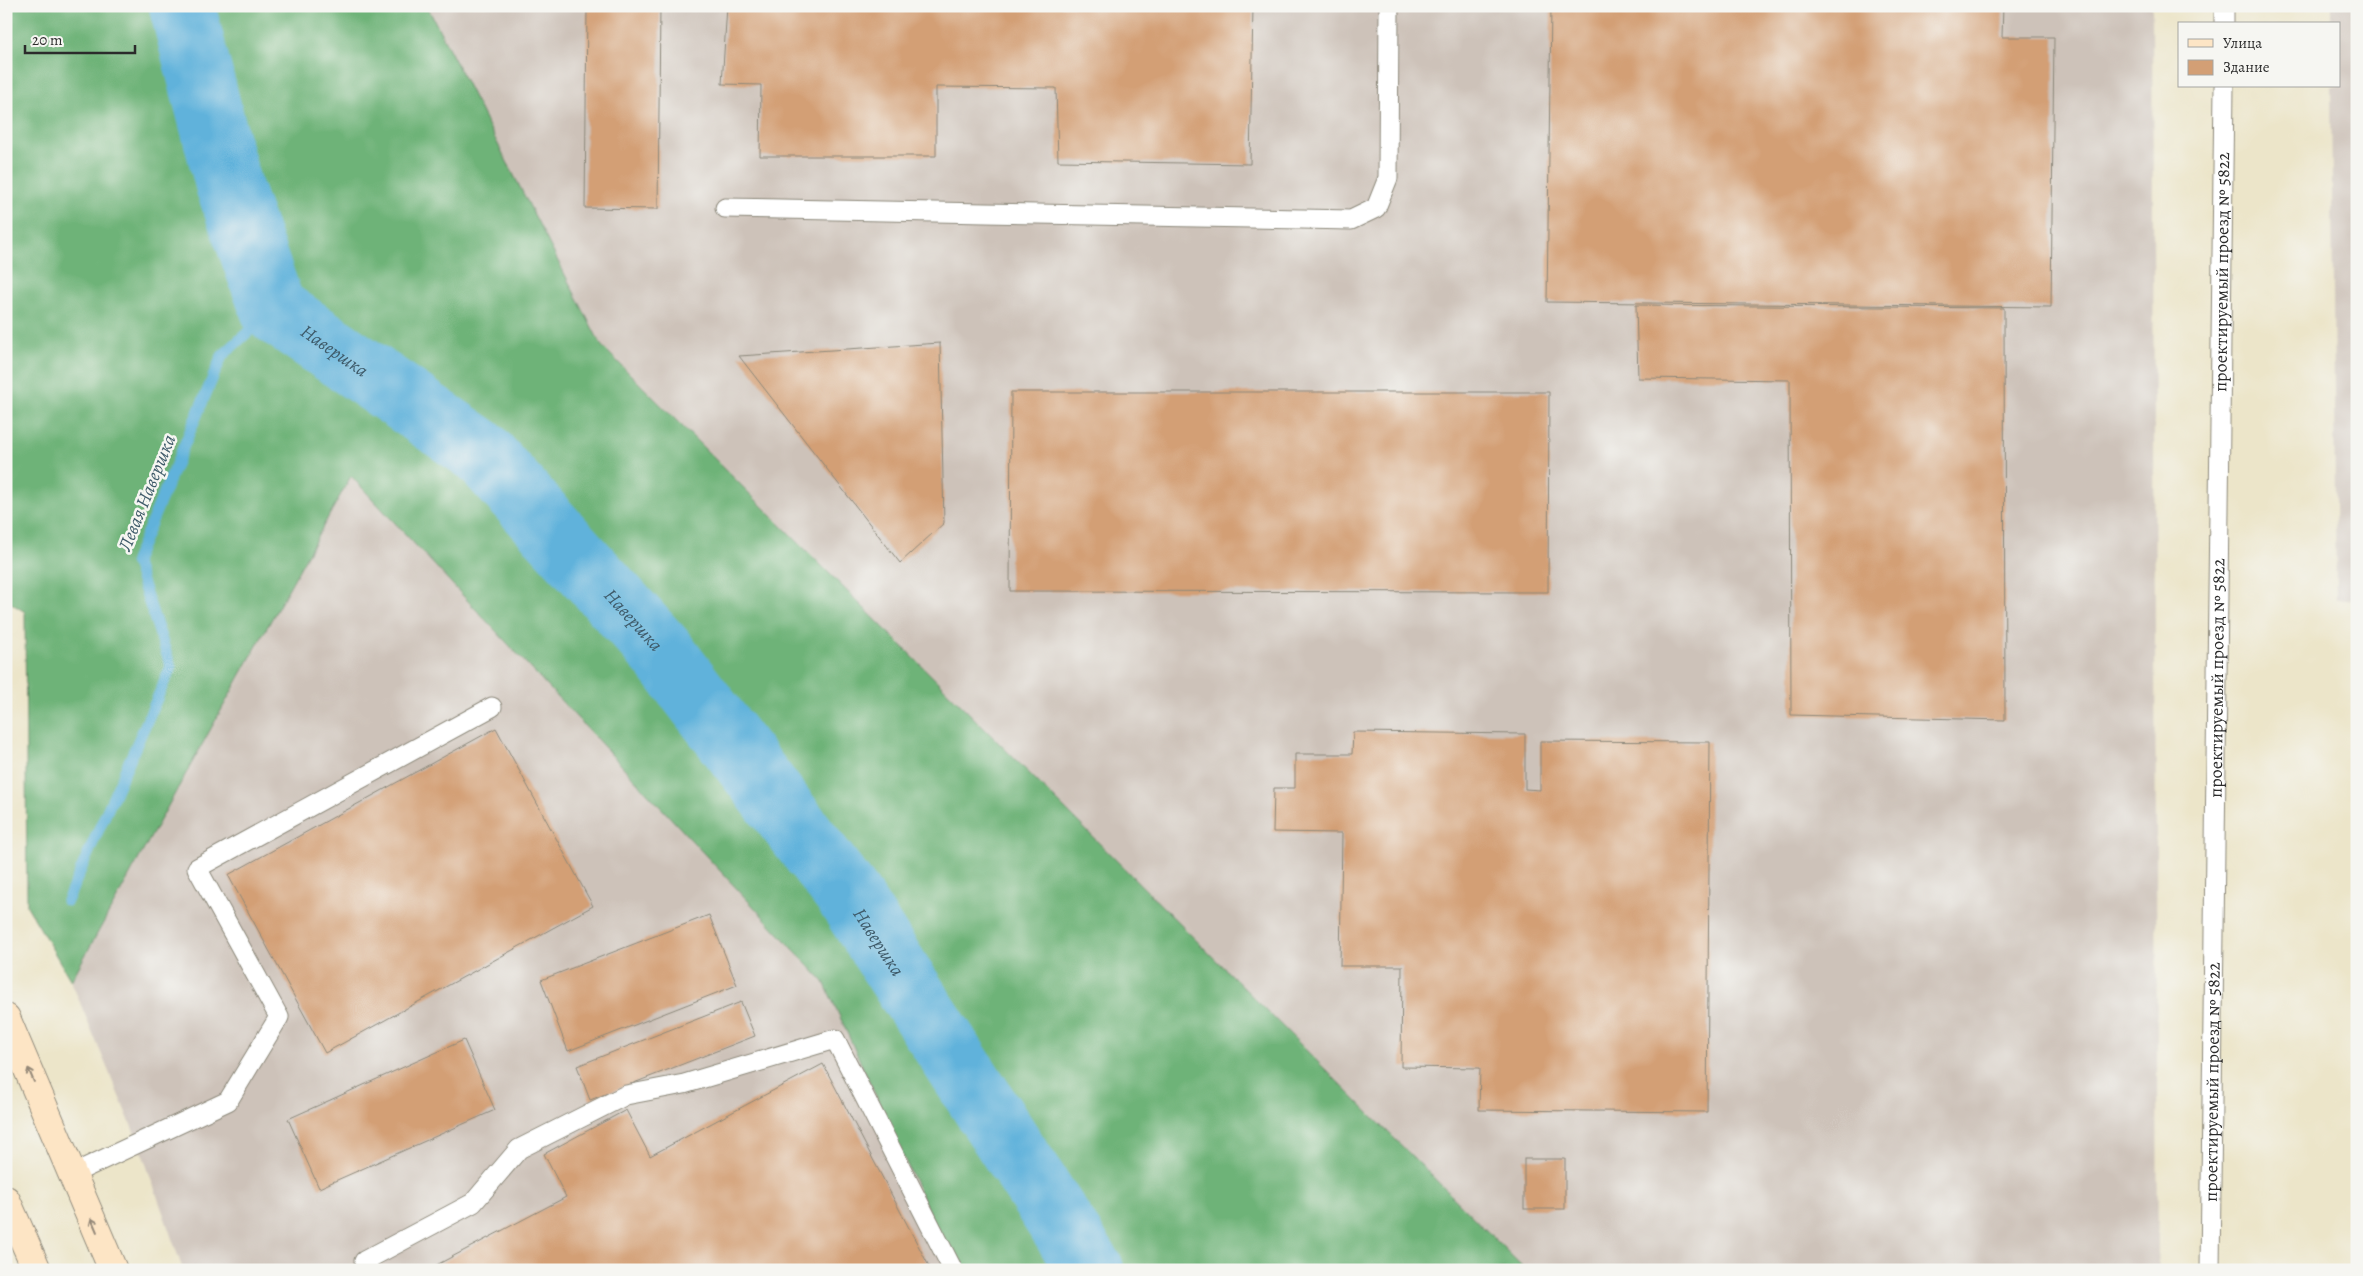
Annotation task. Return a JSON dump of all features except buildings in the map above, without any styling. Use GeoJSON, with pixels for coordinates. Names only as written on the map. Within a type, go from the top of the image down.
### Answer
{"type":"FeatureCollection","features":[{"type":"Feature","properties":{"kind":"main road"},"geometry":{"type":"LineString","coordinates":[[6,1018],[113,1270]]}},
{"type":"Feature","properties":{"kind":"main road"},"geometry":{"type":"LineString","coordinates":[[6,1200],[37,1270]]}},
{"type":"Feature","properties":{"kind":"lane"},"geometry":{"type":"LineString","coordinates":[[725,208],[1351,220],[1376,208],[1388,178],[1389,6]]}},
{"type":"Feature","properties":{"kind":"lane"},"geometry":{"type":"LineString","coordinates":[[2224,6],[2224,22]]}},
{"type":"Feature","properties":{"kind":"lane","name":"проектируемый проезд № 5822"},"geometry":{"type":"LineString","coordinates":[[2210,1270],[2224,88]]}},
{"type":"Feature","properties":{"kind":"lane"},"geometry":{"type":"LineString","coordinates":[[72,1174],[228,1101],[279,1017],[197,868],[492,707]]}},
{"type":"Feature","properties":{"kind":"lane"},"geometry":{"type":"LineString","coordinates":[[369,1270],[364,1261],[473,1203],[520,1149],[626,1095],[684,1084],[835,1039],[954,1270]]}},
{"type":"Feature","properties":{"kind":"shaded area"},"geometry":{"type":"Polygon","coordinates":[[[414,6],[2152,6],[2158,1270],[1523,1270],[601,345],[414,6]]]}},
{"type":"Feature","properties":{"kind":"shaded area"},"geometry":{"type":"Polygon","coordinates":[[[2331,6],[2357,6],[2357,599],[2336,600],[2331,88],[2340,88],[2340,22],[2331,22],[2331,6]]]}},
{"type":"Feature","properties":{"kind":"shaded area"},"geometry":{"type":"Polygon","coordinates":[[[351,475],[824,982],[979,1270],[183,1270],[139,1144],[71,981],[351,475]]]}},
{"type":"Feature","properties":{"kind":"green space"},"geometry":{"type":"Polygon","coordinates":[[[6,6],[427,6],[601,345],[1526,1270],[955,1270],[824,982],[351,476],[71,981],[27,906],[25,612],[6,600],[6,6]]]}},
{"type":"Feature","properties":{"kind":"waterway","name":"Навершка"},"geometry":{"type":"LineString","coordinates":[[182,6],[228,184],[273,309],[480,451],[662,652],[849,897],[1091,1270]]}},
{"type":"Feature","properties":{"kind":"waterway","name":"Левая Навершка"},"geometry":{"type":"LineString","coordinates":[[67,901],[171,667],[135,561],[222,356],[273,309]]}}]}
